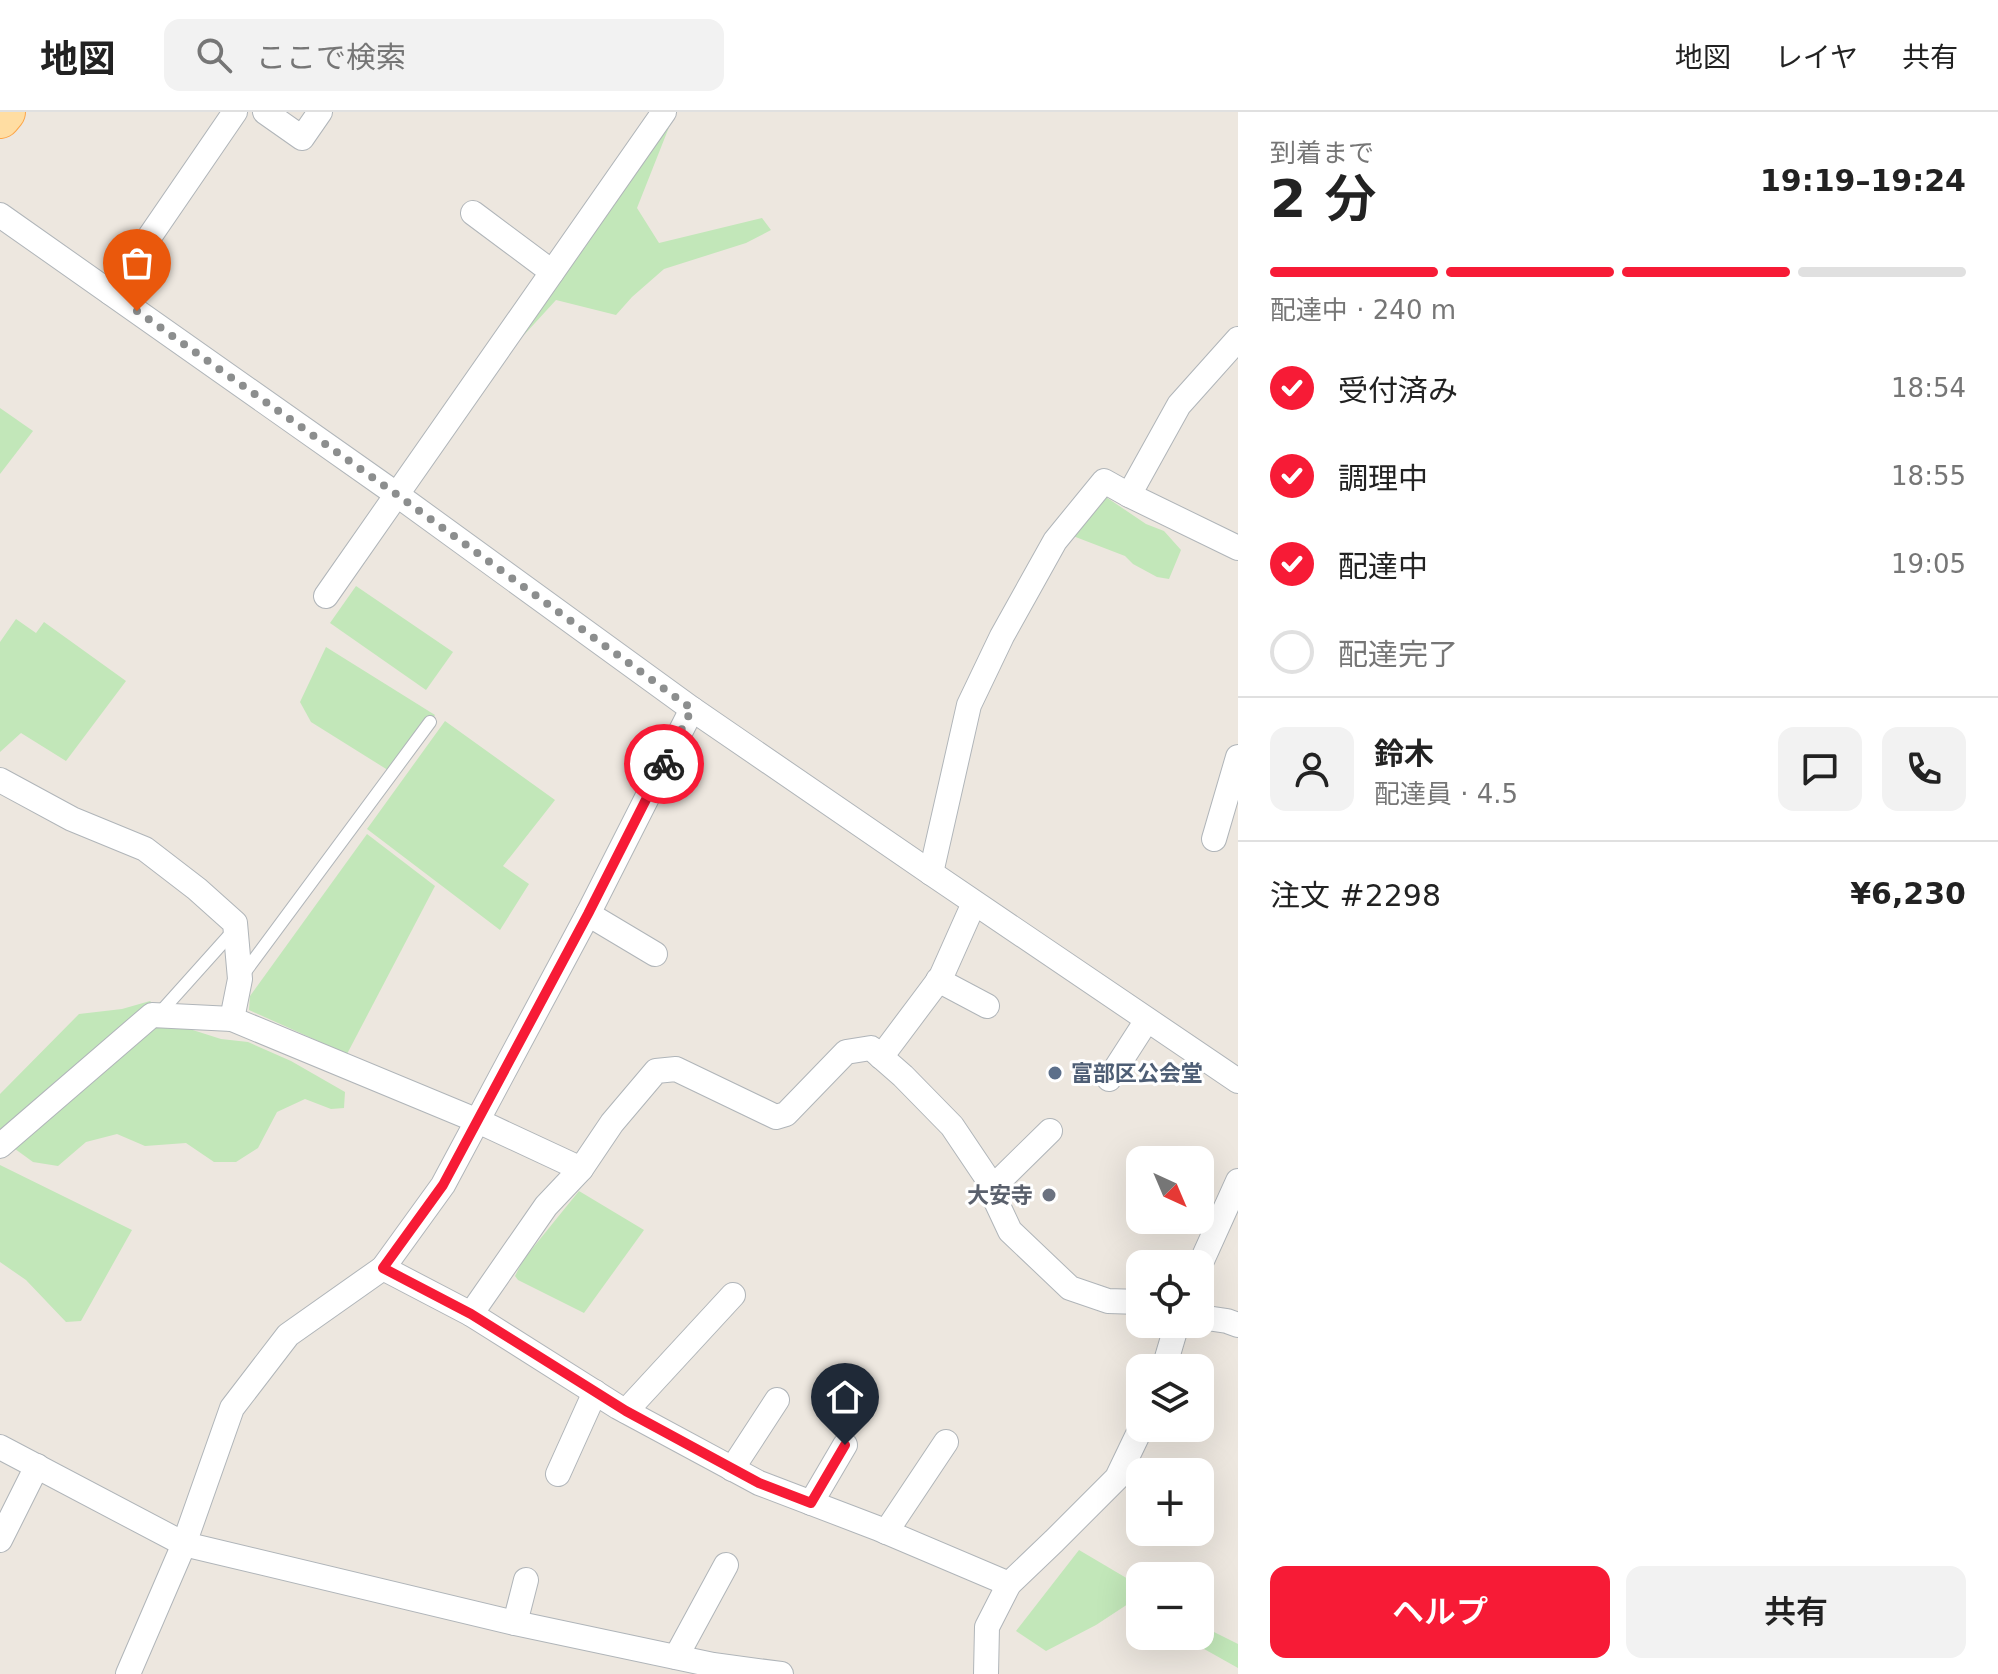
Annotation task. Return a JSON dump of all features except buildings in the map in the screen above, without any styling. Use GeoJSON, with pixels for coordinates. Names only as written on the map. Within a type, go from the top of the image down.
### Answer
{"type":"FeatureCollection","features":[{"type":"Feature","properties":{"kind":"main road"},"geometry":{"type":"LineString","coordinates":[[0,118],[5,112]]}},
{"type":"Feature","properties":{"kind":"street"},"geometry":{"type":"LineString","coordinates":[[111,293],[235,112]]}},
{"type":"Feature","properties":{"kind":"street"},"geometry":{"type":"LineString","coordinates":[[265,112],[302,138],[320,112]]}},
{"type":"Feature","properties":{"kind":"street"},"geometry":{"type":"LineString","coordinates":[[326,596],[664,112]]}},
{"type":"Feature","properties":{"kind":"street"},"geometry":{"type":"LineString","coordinates":[[473,213],[552,272]]}},
{"type":"Feature","properties":{"kind":"street"},"geometry":{"type":"LineString","coordinates":[[0,215],[396,494],[692,709],[1238,1081]]}},
{"type":"Feature","properties":{"kind":"street"},"geometry":{"type":"LineString","coordinates":[[1129,495],[1179,405],[1238,339]]}},
{"type":"Feature","properties":{"kind":"street"},"geometry":{"type":"LineString","coordinates":[[931,873],[969,705],[1002,636],[1055,541],[1104,481],[1238,548]]}},
{"type":"Feature","properties":{"kind":"street"},"geometry":{"type":"LineString","coordinates":[[128,1674],[184,1544],[232,1408],[288,1335],[383,1268],[443,1185],[588,914],[692,709]]}},
{"type":"Feature","properties":{"kind":"street"},"geometry":{"type":"LineString","coordinates":[[1214,839],[1238,757]]}},
{"type":"Feature","properties":{"kind":"street"},"geometry":{"type":"LineString","coordinates":[[0,780],[72,819],[145,849],[235,923],[240,979],[232,1019]]}},
{"type":"Feature","properties":{"kind":"street"},"geometry":{"type":"LineString","coordinates":[[881,1057],[938,980],[974,903]]}},
{"type":"Feature","properties":{"kind":"street"},"geometry":{"type":"LineString","coordinates":[[588,914],[655,954]]}},
{"type":"Feature","properties":{"kind":"street"},"geometry":{"type":"LineString","coordinates":[[938,980],[987,1006]]}},
{"type":"Feature","properties":{"kind":"street"},"geometry":{"type":"LineString","coordinates":[[0,1146],[152,1015],[232,1019],[478,1121],[581,1169]]}},
{"type":"Feature","properties":{"kind":"street"},"geometry":{"type":"LineString","coordinates":[[1109,1079],[1147,1020]]}},
{"type":"Feature","properties":{"kind":"street"},"geometry":{"type":"LineString","coordinates":[[471,1314],[546,1206],[581,1169],[612,1123],[656,1071],[676,1069],[776,1117],[786,1114],[846,1052],[871,1048],[952,1126],[993,1187],[995,1199],[1010,1231],[1070,1288],[1108,1301],[1126,1302]]}},
{"type":"Feature","properties":{"kind":"street"},"geometry":{"type":"LineString","coordinates":[[993,1187],[1050,1131]]}},
{"type":"Feature","properties":{"kind":"street"},"geometry":{"type":"LineString","coordinates":[[1207,1250],[1238,1181]]}},
{"type":"Feature","properties":{"kind":"street"},"geometry":{"type":"LineString","coordinates":[[383,1268],[471,1314],[626,1411],[759,1483],[1009,1584]]}},
{"type":"Feature","properties":{"kind":"street"},"geometry":{"type":"LineString","coordinates":[[626,1411],[733,1295]]}},
{"type":"Feature","properties":{"kind":"street"},"geometry":{"type":"LineString","coordinates":[[1214,1319],[1238,1325]]}},
{"type":"Feature","properties":{"kind":"street"},"geometry":{"type":"LineString","coordinates":[[558,1474],[595,1392]]}},
{"type":"Feature","properties":{"kind":"street"},"geometry":{"type":"LineString","coordinates":[[732,1469],[777,1400]]}},
{"type":"Feature","properties":{"kind":"street"},"geometry":{"type":"LineString","coordinates":[[886,1532],[946,1442]]}},
{"type":"Feature","properties":{"kind":"street"},"geometry":{"type":"LineString","coordinates":[[986,1674],[987,1627],[1009,1584],[1117,1478],[1134,1442]]}},
{"type":"Feature","properties":{"kind":"street"},"geometry":{"type":"LineString","coordinates":[[811,1503],[845,1445]]}},
{"type":"Feature","properties":{"kind":"street"},"geometry":{"type":"LineString","coordinates":[[0,1447],[184,1544],[515,1623],[713,1665],[781,1674]]}},
{"type":"Feature","properties":{"kind":"street"},"geometry":{"type":"LineString","coordinates":[[0,1540],[37,1466]]}},
{"type":"Feature","properties":{"kind":"street"},"geometry":{"type":"LineString","coordinates":[[676,1657],[726,1565]]}},
{"type":"Feature","properties":{"kind":"street"},"geometry":{"type":"LineString","coordinates":[[515,1623],[526,1580]]}},
{"type":"Feature","properties":{"kind":"lane"},"geometry":{"type":"LineString","coordinates":[[240,979],[430,722]]}},
{"type":"Feature","properties":{"kind":"lane"},"geometry":{"type":"LineString","coordinates":[[156,1016],[235,929]]}},
{"type":"Feature","properties":{"kind":"green space"},"geometry":{"type":"Polygon","coordinates":[[[675,112],[637,208],[659,243],[762,218],[771,230],[746,243],[664,269],[616,315],[556,300],[524,335],[577,236],[675,112]]]}},
{"type":"Feature","properties":{"kind":"green space"},"geometry":{"type":"Polygon","coordinates":[[[0,408],[33,431],[0,474],[0,408]]]}},
{"type":"Feature","properties":{"kind":"green space"},"geometry":{"type":"Polygon","coordinates":[[[1103,495],[1146,524],[1164,531],[1181,550],[1169,579],[1157,577],[1125,556],[1073,536],[1103,495]]]}},
{"type":"Feature","properties":{"kind":"green space"},"geometry":{"type":"Polygon","coordinates":[[[356,586],[453,652],[426,690],[330,623],[356,586]]]}},
{"type":"Feature","properties":{"kind":"green space"},"geometry":{"type":"Polygon","coordinates":[[[16,619],[36,633],[44,622],[126,681],[66,761],[21,733],[0,752],[0,642],[16,619]]]}},
{"type":"Feature","properties":{"kind":"green space"},"geometry":{"type":"Polygon","coordinates":[[[326,647],[435,715],[391,772],[311,722],[300,702],[326,647]]]}},
{"type":"Feature","properties":{"kind":"green space"},"geometry":{"type":"Polygon","coordinates":[[[445,721],[555,800],[503,866],[529,884],[500,930],[367,829],[445,721]]]}},
{"type":"Feature","properties":{"kind":"green space"},"geometry":{"type":"Polygon","coordinates":[[[367,834],[435,886],[347,1054],[249,1010],[250,996],[367,834]]]}},
{"type":"Feature","properties":{"kind":"green space"},"geometry":{"type":"Polygon","coordinates":[[[150,1001],[177,1025],[221,1039],[248,1042],[291,1061],[345,1092],[344,1108],[331,1109],[305,1099],[277,1112],[258,1148],[236,1162],[214,1162],[186,1143],[145,1146],[117,1134],[86,1142],[58,1166],[33,1162],[0,1138],[0,1094],[79,1014],[122,1009],[150,1001]]]}},
{"type":"Feature","properties":{"kind":"green space"},"geometry":{"type":"Polygon","coordinates":[[[0,1165],[132,1230],[81,1321],[66,1322],[26,1280],[0,1262],[0,1165]]]}},
{"type":"Feature","properties":{"kind":"green space"},"geometry":{"type":"Polygon","coordinates":[[[579,1191],[644,1230],[584,1313],[515,1276],[523,1260],[579,1191]]]}},
{"type":"Feature","properties":{"kind":"green space"},"geometry":{"type":"Polygon","coordinates":[[[1079,1550],[1126,1578],[1126,1605],[1046,1651],[1016,1631],[1079,1550]]]}},
{"type":"Feature","properties":{"kind":"green space"},"geometry":{"type":"Polygon","coordinates":[[[1214,1632],[1238,1644],[1238,1668],[1206,1650],[1214,1650],[1214,1632]]]}},
{"type":"Feature","properties":{"kind":"way so far"},"geometry":{"type":"LineString","coordinates":[[137,311],[692,709],[664,764]]}},
{"type":"Feature","properties":{"kind":"place","name":"富部区公会堂"},"geometry":{"type":"Point","coordinates":[1055,1073]}},
{"type":"Feature","properties":{"kind":"place","name":"大安寺"},"geometry":{"type":"Point","coordinates":[1049,1195]}},
{"type":"Feature","properties":{"kind":"route"},"geometry":{"type":"LineString","coordinates":[[664,764],[588,914],[443,1185],[383,1268],[471,1314],[618,1407],[759,1483],[811,1503],[845,1445]]}}]}
